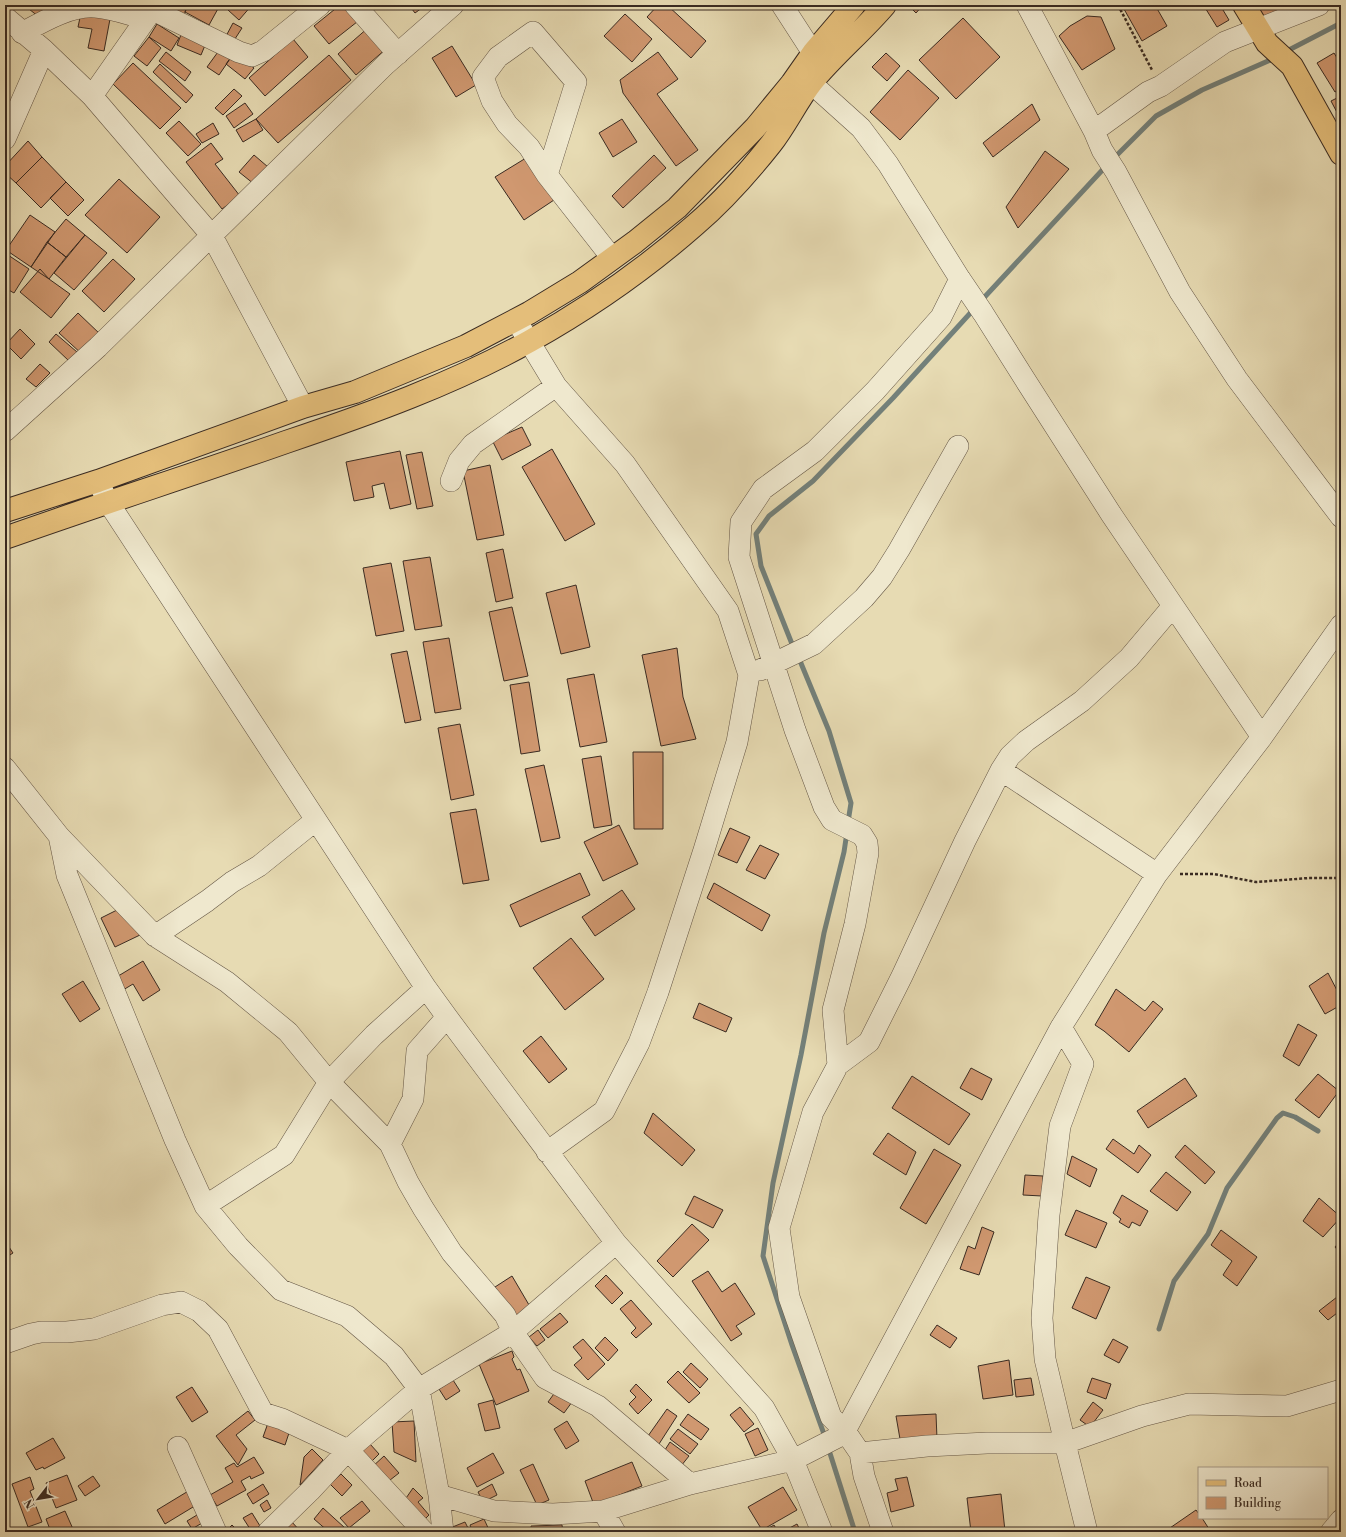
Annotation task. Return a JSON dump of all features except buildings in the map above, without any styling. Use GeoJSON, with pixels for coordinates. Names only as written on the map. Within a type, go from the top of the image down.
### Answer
{"type":"FeatureCollection","features":[{"type":"Feature","properties":{"kind":"main road"},"geometry":{"type":"LineString","coordinates":[[5,511],[98,481],[304,407],[355,392],[416,368],[466,346],[516,320],[580,282],[677,208],[713,172],[755,128],[792,83],[813,53],[854,5]]}},
{"type":"Feature","properties":{"kind":"main road"},"geometry":{"type":"LineString","coordinates":[[5,538],[363,416],[427,391],[530,341],[596,301],[654,260],[697,224],[736,186],[772,143],[811,83],[885,5]]}},
{"type":"Feature","properties":{"kind":"main road"},"geometry":{"type":"LineString","coordinates":[[1244,5],[1262,36],[1292,66],[1341,154]]}},
{"type":"Feature","properties":{"kind":"street"},"geometry":{"type":"LineString","coordinates":[[22,33],[61,14],[79,8],[94,6],[150,11],[239,52],[252,56],[262,51],[320,5]]}},
{"type":"Feature","properties":{"kind":"street"},"geometry":{"type":"LineString","coordinates":[[355,5],[398,54]]}},
{"type":"Feature","properties":{"kind":"street"},"geometry":{"type":"LineString","coordinates":[[5,431],[98,347],[398,54],[453,5]]}},
{"type":"Feature","properties":{"kind":"street"},"geometry":{"type":"LineString","coordinates":[[782,5],[813,53]]}},
{"type":"Feature","properties":{"kind":"street"},"geometry":{"type":"LineString","coordinates":[[1027,5],[1094,131],[1102,150],[1116,172],[1180,292],[1237,379],[1341,517]]}},
{"type":"Feature","properties":{"kind":"street"},"geometry":{"type":"LineString","coordinates":[[1094,131],[1148,92],[1161,86],[1225,42],[1262,36],[1320,5]]}},
{"type":"Feature","properties":{"kind":"street"},"geometry":{"type":"LineString","coordinates":[[92,96],[150,11]]}},
{"type":"Feature","properties":{"kind":"street"},"geometry":{"type":"LineString","coordinates":[[5,17],[22,33],[44,50],[92,96],[212,236],[304,407]]}},
{"type":"Feature","properties":{"kind":"street"},"geometry":{"type":"LineString","coordinates":[[547,175],[576,82],[533,32],[498,57],[483,77],[492,101],[507,124],[529,147],[547,175],[612,258]]}},
{"type":"Feature","properties":{"kind":"street"},"geometry":{"type":"LineString","coordinates":[[5,139],[44,50]]}},
{"type":"Feature","properties":{"kind":"street"},"geometry":{"type":"LineString","coordinates":[[811,83],[861,128],[888,164],[1057,430],[1173,606],[1262,737]]}},
{"type":"Feature","properties":{"kind":"street"},"geometry":{"type":"LineString","coordinates":[[838,1065],[833,1010],[855,924],[868,853],[867,843],[862,835],[832,820],[824,806],[794,730],[780,661],[739,557],[740,522],[763,489],[815,451],[875,391],[941,317],[965,287]]}},
{"type":"Feature","properties":{"kind":"street"},"geometry":{"type":"LineString","coordinates":[[516,320],[556,386],[625,464],[728,611],[748,675],[737,742],[658,992],[639,1043],[604,1111],[547,1152]]}},
{"type":"Feature","properties":{"kind":"street"},"geometry":{"type":"LineString","coordinates":[[451,481],[459,461],[473,444],[556,386]]}},
{"type":"Feature","properties":{"kind":"street"},"geometry":{"type":"LineString","coordinates":[[748,675],[814,644],[864,598],[882,577],[958,446]]}},
{"type":"Feature","properties":{"kind":"street"},"geometry":{"type":"LineString","coordinates":[[98,481],[108,502],[447,1018],[616,1243],[764,1408],[793,1460],[822,1532]]}},
{"type":"Feature","properties":{"kind":"street"},"geometry":{"type":"LineString","coordinates":[[883,1532],[864,1476],[860,1453],[842,1434],[830,1417],[789,1297],[779,1228],[812,1112],[838,1065],[868,1042],[902,976],[965,841],[1001,770],[1010,756],[1026,741],[1082,701],[1129,658],[1173,606]]}},
{"type":"Feature","properties":{"kind":"street"},"geometry":{"type":"LineString","coordinates":[[439,1495],[494,1511],[553,1514],[603,1511],[690,1484],[793,1460],[842,1434],[1061,1027],[1156,874],[1262,737],[1341,625]]}},
{"type":"Feature","properties":{"kind":"street"},"geometry":{"type":"LineString","coordinates":[[5,768],[59,836],[155,936],[227,982],[288,1032],[328,1082],[390,1144],[408,1182],[452,1253],[505,1316],[545,1378],[598,1406],[690,1484]]}},
{"type":"Feature","properties":{"kind":"street"},"geometry":{"type":"LineString","coordinates":[[1001,770],[1156,874]]}},
{"type":"Feature","properties":{"kind":"street"},"geometry":{"type":"LineString","coordinates":[[155,936],[207,901],[232,882],[259,866],[316,820]]}},
{"type":"Feature","properties":{"kind":"street"},"geometry":{"type":"LineString","coordinates":[[59,836],[67,875],[175,1140],[205,1206],[238,1246],[282,1290],[347,1316],[394,1356],[419,1389],[439,1495],[438,1532]]}},
{"type":"Feature","properties":{"kind":"street"},"geometry":{"type":"LineString","coordinates":[[205,1206],[284,1155],[328,1082],[374,1035],[426,988]]}},
{"type":"Feature","properties":{"kind":"street"},"geometry":{"type":"LineString","coordinates":[[390,1144],[413,1099],[417,1051],[447,1018]]}},
{"type":"Feature","properties":{"kind":"street"},"geometry":{"type":"LineString","coordinates":[[1061,1027],[1084,1064],[1060,1126],[1049,1215],[1042,1318],[1045,1359],[1088,1532]]}},
{"type":"Feature","properties":{"kind":"street"},"geometry":{"type":"LineString","coordinates":[[268,1532],[310,1491],[348,1450],[419,1389],[514,1332],[616,1243]]}},
{"type":"Feature","properties":{"kind":"street"},"geometry":{"type":"LineString","coordinates":[[5,1343],[41,1332],[67,1332],[94,1329],[162,1305],[181,1302],[199,1311],[218,1329],[263,1413],[348,1450],[438,1532]]}},
{"type":"Feature","properties":{"kind":"street"},"geometry":{"type":"LineString","coordinates":[[860,1453],[957,1444],[1065,1443],[1142,1416],[1189,1404],[1287,1406],[1341,1390]]}},
{"type":"Feature","properties":{"kind":"street"},"geometry":{"type":"LineString","coordinates":[[178,1448],[216,1532]]}},
{"type":"Feature","properties":{"kind":"street"},"geometry":{"type":"LineString","coordinates":[[603,1511],[615,1532]]}},
{"type":"Feature","properties":{"kind":"street"},"geometry":{"type":"LineString","coordinates":[[1331,1532],[1341,1520]]}},
{"type":"Feature","properties":{"kind":"path"},"geometry":{"type":"LineString","coordinates":[[1118,5],[1161,86]]}},
{"type":"Feature","properties":{"kind":"path"},"geometry":{"type":"LineString","coordinates":[[1156,874],[1214,874],[1256,882],[1308,878],[1341,878]]}},
{"type":"Feature","properties":{"kind":"waterway"},"geometry":{"type":"LineString","coordinates":[[1285,52],[1341,23]]}},
{"type":"Feature","properties":{"kind":"waterway"},"geometry":{"type":"LineString","coordinates":[[1114,158],[1156,116],[1202,90],[1275,58]]}},
{"type":"Feature","properties":{"kind":"waterway"},"geometry":{"type":"LineString","coordinates":[[980,302],[1107,165]]}},
{"type":"Feature","properties":{"kind":"waterway"},"geometry":{"type":"LineString","coordinates":[[794,649],[761,566],[756,534],[769,516],[813,481],[893,398],[974,309]]}},
{"type":"Feature","properties":{"kind":"waterway"},"geometry":{"type":"LineString","coordinates":[[798,656],[829,731],[851,803],[848,822]]}},
{"type":"Feature","properties":{"kind":"waterway"},"geometry":{"type":"LineString","coordinates":[[825,1437],[792,1345],[763,1256],[773,1183],[801,1055],[824,933],[844,852],[847,832]]}},
{"type":"Feature","properties":{"kind":"waterway"},"geometry":{"type":"LineString","coordinates":[[1159,1329],[1174,1281],[1208,1234],[1227,1188],[1277,1118],[1283,1113],[1295,1117],[1318,1131]]}},
{"type":"Feature","properties":{"kind":"waterway"},"geometry":{"type":"LineString","coordinates":[[828,1447],[855,1532]]}}]}
